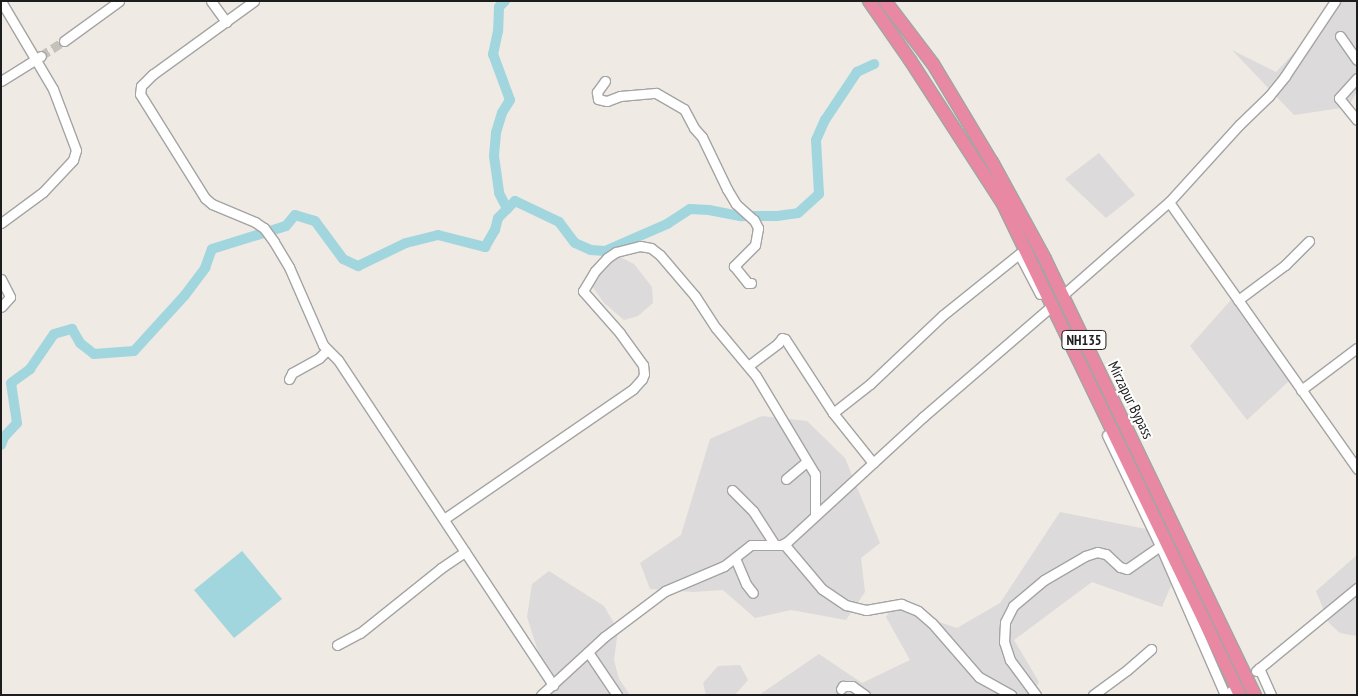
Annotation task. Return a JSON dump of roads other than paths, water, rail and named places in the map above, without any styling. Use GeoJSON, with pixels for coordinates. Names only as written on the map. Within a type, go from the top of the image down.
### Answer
{"type":"FeatureCollection","features":[{"type":"Feature","properties":{"kind":"highway","name":"NH135"},"geometry":{"type":"LineString","coordinates":[[869,1],[916,68],[1002,202],[1231,693]]}},
{"type":"Feature","properties":{"kind":"highway","name":"Mirzapur Bypass"},"geometry":{"type":"LineString","coordinates":[[884,1],[933,64],[992,162],[1063,295],[1255,695]]}},
{"type":"Feature","properties":{"kind":"street"},"geometry":{"type":"LineString","coordinates":[[1,1],[38,58],[61,107],[76,154],[73,160],[43,192],[1,223]]}},
{"type":"Feature","properties":{"kind":"street"},"geometry":{"type":"LineString","coordinates":[[64,42],[119,1]]}},
{"type":"Feature","properties":{"kind":"street"},"geometry":{"type":"LineString","coordinates":[[211,1],[226,22]]}},
{"type":"Feature","properties":{"kind":"street"},"geometry":{"type":"LineString","coordinates":[[254,1],[152,74],[139,91],[205,198],[212,204],[236,212],[267,231],[281,251],[318,338],[338,360],[553,685]]}},
{"type":"Feature","properties":{"kind":"street"},"geometry":{"type":"LineString","coordinates":[[1063,295],[1169,202],[1239,125],[1277,87],[1335,1]]}},
{"type":"Feature","properties":{"kind":"street"},"geometry":{"type":"LineString","coordinates":[[1340,36],[1357,60]]}},
{"type":"Feature","properties":{"kind":"street"},"geometry":{"type":"LineString","coordinates":[[1,81],[38,58]]}},
{"type":"Feature","properties":{"kind":"street"},"geometry":{"type":"LineString","coordinates":[[1357,78],[1340,98],[1357,120]]}},
{"type":"Feature","properties":{"kind":"street"},"geometry":{"type":"LineString","coordinates":[[605,81],[597,92],[598,99],[606,101],[620,96],[656,93],[684,109],[694,128],[702,137],[736,204],[750,217],[758,228],[755,245],[734,266],[748,283],[751,283]]}},
{"type":"Feature","properties":{"kind":"street"},"geometry":{"type":"LineString","coordinates":[[1169,202],[1357,469]]}},
{"type":"Feature","properties":{"kind":"street"},"geometry":{"type":"LineString","coordinates":[[1238,300],[1285,265],[1309,240]]}},
{"type":"Feature","properties":{"kind":"street"},"geometry":{"type":"LineString","coordinates":[[444,520],[632,389],[642,379],[644,374],[643,365],[620,334],[583,291],[595,271],[607,258],[616,252],[640,246],[655,250],[695,296],[716,328],[756,376],[816,479],[815,515]]}},
{"type":"Feature","properties":{"kind":"street"},"geometry":{"type":"LineString","coordinates":[[833,413],[892,364],[943,315],[1019,254],[1048,308],[1231,693]]}},
{"type":"Feature","properties":{"kind":"street"},"geometry":{"type":"LineString","coordinates":[[1,279],[10,297],[1,307]]}},
{"type":"Feature","properties":{"kind":"street"},"geometry":{"type":"LineString","coordinates":[[541,695],[604,637],[665,591],[724,566],[751,545],[780,544],[1048,308]]}},
{"type":"Feature","properties":{"kind":"street"},"geometry":{"type":"LineString","coordinates":[[748,366],[778,344],[782,338],[785,338],[833,413],[873,463]]}},
{"type":"Feature","properties":{"kind":"street"},"geometry":{"type":"LineString","coordinates":[[1301,390],[1357,348]]}},
{"type":"Feature","properties":{"kind":"street"},"geometry":{"type":"LineString","coordinates":[[289,378],[292,373],[319,358],[327,350]]}},
{"type":"Feature","properties":{"kind":"street"},"geometry":{"type":"LineString","coordinates":[[786,479],[806,462]]}},
{"type":"Feature","properties":{"kind":"street"},"geometry":{"type":"LineString","coordinates":[[732,490],[822,589],[846,606],[866,610],[901,604],[918,611],[932,623],[979,677],[1011,695]]}},
{"type":"Feature","properties":{"kind":"street"},"geometry":{"type":"LineString","coordinates":[[1036,695],[1010,660],[1004,642],[1005,622],[1013,606],[1044,580],[1085,556],[1097,552],[1106,554],[1120,567],[1127,569],[1160,546]]}},
{"type":"Feature","properties":{"kind":"street"},"geometry":{"type":"LineString","coordinates":[[337,645],[360,633],[441,568],[465,552]]}},
{"type":"Feature","properties":{"kind":"street"},"geometry":{"type":"LineString","coordinates":[[735,558],[746,584],[753,594]]}},
{"type":"Feature","properties":{"kind":"street"},"geometry":{"type":"LineString","coordinates":[[1271,695],[1258,669],[1356,589]]}},
{"type":"Feature","properties":{"kind":"street"},"geometry":{"type":"LineString","coordinates":[[1093,695],[1151,650]]}},
{"type":"Feature","properties":{"kind":"street"},"geometry":{"type":"LineString","coordinates":[[588,652],[617,695]]}},
{"type":"Feature","properties":{"kind":"street"},"geometry":{"type":"LineString","coordinates":[[841,689],[843,686],[852,686],[864,695]]}},
{"type":"Feature","properties":{"kind":"water"},"geometry":{"type":"Polygon","coordinates":[[[242,551],[282,599],[234,638],[194,590],[242,551]]]}},
{"type":"Feature","properties":{"kind":"waterway"},"geometry":{"type":"LineString","coordinates":[[505,1],[499,7],[498,31],[493,54],[510,100],[502,113],[496,133],[494,156],[499,193],[507,209]]}},
{"type":"Feature","properties":{"kind":"waterway"},"geometry":{"type":"LineString","coordinates":[[1,445],[4,437],[17,423],[11,383],[30,369],[54,334],[72,329],[80,343],[94,354],[134,351],[185,295],[205,268],[212,249],[286,226],[295,215],[315,221],[343,259],[358,266],[406,243],[438,235],[485,247],[495,230],[498,218],[515,201],[559,222],[575,243],[591,250],[605,251],[667,224],[690,209],[709,210],[741,216],[777,216],[798,213],[819,194],[816,140],[825,120],[857,72],[874,64]]}},
{"type":"Feature","properties":{"kind":"tunnel"},"geometry":{"type":"LineString","coordinates":[[41,56],[64,41]]}}]}
